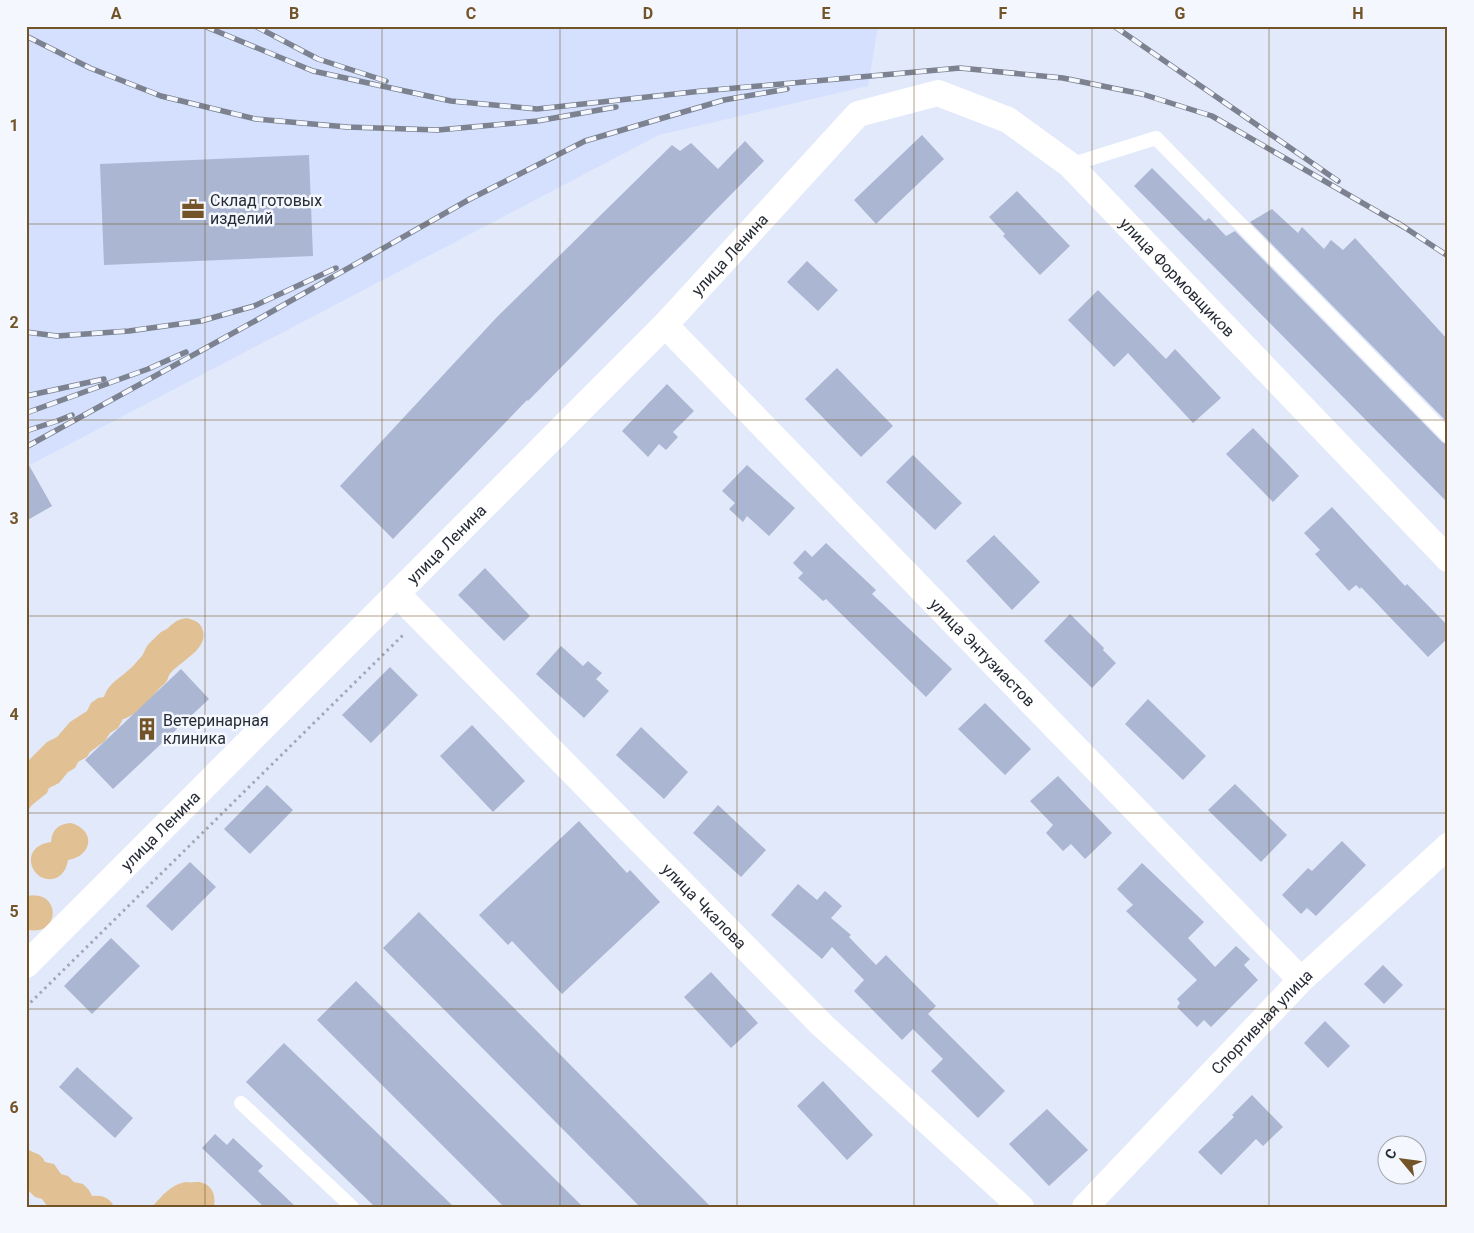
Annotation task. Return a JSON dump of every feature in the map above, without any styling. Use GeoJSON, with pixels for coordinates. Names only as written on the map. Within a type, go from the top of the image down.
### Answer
{"type":"FeatureCollection","features":[{"type":"Feature","properties":{"kind":"street","name":"улица Формовщиков"},"geometry":{"type":"LineString","coordinates":[[858,114],[938,93],[1008,120],[1070,165],[1448,559]]}},
{"type":"Feature","properties":{"kind":"street","name":"улица Ленина"},"geometry":{"type":"LineString","coordinates":[[26,965],[665,325],[858,114]]}},
{"type":"Feature","properties":{"kind":"street","name":"улица Энтузиастов"},"geometry":{"type":"LineString","coordinates":[[665,325],[1301,980]]}},
{"type":"Feature","properties":{"kind":"street","name":"улица Чкалова"},"geometry":{"type":"LineString","coordinates":[[397,594],[822,1025],[1021,1207]]}},
{"type":"Feature","properties":{"kind":"street","name":"Спортивная улица"},"geometry":{"type":"LineString","coordinates":[[1085,1207],[1301,980],[1448,846]]}},
{"type":"Feature","properties":{"kind":"lane"},"geometry":{"type":"LineString","coordinates":[[1070,165],[1156,138],[1448,436]]}},
{"type":"Feature","properties":{"kind":"lane"},"geometry":{"type":"LineString","coordinates":[[241,1102],[352,1207]]}},
{"type":"Feature","properties":{"kind":"path"},"geometry":{"type":"LineString","coordinates":[[26,1007],[403,635]]}},
{"type":"Feature","properties":{"kind":"shaded area"},"geometry":{"type":"Polygon","coordinates":[[[26,26],[878,26],[868,86],[659,135],[26,467],[26,26]]]}},
{"type":"Feature","properties":{"kind":"shaded area"},"geometry":{"type":"Polygon","coordinates":[[[187,618],[198,622],[202,628],[204,635],[198,648],[169,675],[165,683],[142,707],[123,719],[118,728],[110,733],[105,741],[90,752],[87,757],[78,762],[75,768],[68,772],[59,783],[49,788],[47,793],[26,812],[26,763],[47,742],[57,737],[70,722],[87,711],[91,703],[98,698],[104,697],[112,684],[133,666],[142,656],[147,646],[161,632],[178,620],[187,618]]]}},
{"type":"Feature","properties":{"kind":"shaded area"},"geometry":{"type":"Polygon","coordinates":[[[71,823],[85,831],[88,837],[87,848],[83,854],[68,860],[65,870],[58,877],[49,879],[42,877],[36,873],[32,866],[31,858],[34,851],[40,845],[51,842],[57,828],[71,823]]]}},
{"type":"Feature","properties":{"kind":"shaded area"},"geometry":{"type":"Polygon","coordinates":[[[26,891],[27,896],[39,896],[47,900],[51,906],[53,914],[51,922],[46,928],[37,930],[26,929],[26,891]]]}},
{"type":"Feature","properties":{"kind":"shaded area"},"geometry":{"type":"Polygon","coordinates":[[[26,1148],[39,1155],[45,1162],[54,1164],[61,1174],[68,1176],[74,1182],[83,1184],[92,1196],[102,1196],[108,1199],[114,1207],[48,1207],[42,1199],[35,1197],[26,1188],[26,1148]]]}},
{"type":"Feature","properties":{"kind":"shaded area"},"geometry":{"type":"Polygon","coordinates":[[[186,1182],[199,1182],[207,1185],[214,1194],[214,1207],[152,1207],[171,1188],[186,1182]]]}},
{"type":"Feature","properties":{"kind":"building"},"geometry":{"type":"Polygon","coordinates":[[[922,135],[944,159],[876,224],[854,200],[922,135]]]}},
{"type":"Feature","properties":{"kind":"building"},"geometry":{"type":"Polygon","coordinates":[[[745,141],[764,161],[527,400],[393,539],[340,486],[497,317],[672,145],[680,151],[691,143],[718,169],[745,141]]]}},
{"type":"Feature","properties":{"kind":"building"},"geometry":{"type":"Polygon","coordinates":[[[309,155],[313,256],[104,265],[100,164],[309,155]]]}},
{"type":"Feature","properties":{"kind":"building"},"geometry":{"type":"Polygon","coordinates":[[[1152,168],[1205,221],[1209,218],[1226,236],[1235,231],[1442,442],[1448,445],[1448,503],[1134,186],[1152,168]]]}},
{"type":"Feature","properties":{"kind":"building"},"geometry":{"type":"Polygon","coordinates":[[[1017,191],[1070,246],[1040,275],[1003,236],[1005,234],[989,217],[1017,191]]]}},
{"type":"Feature","properties":{"kind":"building"},"geometry":{"type":"Polygon","coordinates":[[[1272,209],[1298,233],[1302,227],[1324,249],[1331,240],[1343,250],[1355,238],[1448,340],[1448,423],[1250,222],[1272,209]]]}},
{"type":"Feature","properties":{"kind":"building"},"geometry":{"type":"Polygon","coordinates":[[[807,261],[838,290],[818,311],[787,282],[807,261]]]}},
{"type":"Feature","properties":{"kind":"building"},"geometry":{"type":"Polygon","coordinates":[[[1098,290],[1166,359],[1175,349],[1221,398],[1193,423],[1128,353],[1114,367],[1068,320],[1098,290]]]}},
{"type":"Feature","properties":{"kind":"building"},"geometry":{"type":"Polygon","coordinates":[[[837,368],[893,426],[861,457],[805,399],[837,368]]]}},
{"type":"Feature","properties":{"kind":"building"},"geometry":{"type":"Polygon","coordinates":[[[667,384],[694,411],[673,432],[678,437],[666,450],[659,444],[648,457],[622,431],[667,384]]]}},
{"type":"Feature","properties":{"kind":"building"},"geometry":{"type":"Polygon","coordinates":[[[1253,428],[1299,476],[1273,502],[1226,454],[1253,428]]]}},
{"type":"Feature","properties":{"kind":"building"},"geometry":{"type":"Polygon","coordinates":[[[913,455],[962,503],[935,530],[886,482],[913,455]]]}},
{"type":"Feature","properties":{"kind":"building"},"geometry":{"type":"Polygon","coordinates":[[[26,460],[52,506],[26,521],[26,460]]]}},
{"type":"Feature","properties":{"kind":"building"},"geometry":{"type":"Polygon","coordinates":[[[747,465],[795,508],[769,536],[747,516],[743,522],[729,509],[735,503],[722,491],[747,465]]]}},
{"type":"Feature","properties":{"kind":"building"},"geometry":{"type":"Polygon","coordinates":[[[1332,507],[1405,586],[1407,584],[1448,626],[1448,638],[1428,657],[1361,587],[1360,589],[1356,585],[1349,591],[1315,554],[1320,550],[1304,533],[1332,507]]]}},
{"type":"Feature","properties":{"kind":"building"},"geometry":{"type":"Polygon","coordinates":[[[994,535],[1040,582],[1012,610],[966,561],[994,535]]]}},
{"type":"Feature","properties":{"kind":"building"},"geometry":{"type":"Polygon","coordinates":[[[826,543],[876,590],[872,594],[952,669],[926,697],[826,599],[823,601],[798,578],[803,573],[793,563],[805,550],[812,557],[826,543]]]}},
{"type":"Feature","properties":{"kind":"building"},"geometry":{"type":"Polygon","coordinates":[[[485,568],[530,616],[504,641],[458,595],[485,568]]]}},
{"type":"Feature","properties":{"kind":"building"},"geometry":{"type":"Polygon","coordinates":[[[1070,614],[1104,648],[1103,650],[1116,663],[1092,688],[1044,641],[1070,614]]]}},
{"type":"Feature","properties":{"kind":"building"},"geometry":{"type":"Polygon","coordinates":[[[561,646],[583,666],[588,661],[602,673],[596,679],[609,691],[584,718],[536,674],[561,646]]]}},
{"type":"Feature","properties":{"kind":"building"},"geometry":{"type":"Polygon","coordinates":[[[390,667],[418,695],[371,743],[342,715],[390,667]]]}},
{"type":"Feature","properties":{"kind":"building","name":"Ветеринарная клиника"},"geometry":{"type":"Polygon","coordinates":[[[181,669],[209,699],[113,789],[85,760],[181,669]]]}},
{"type":"Feature","properties":{"kind":"building"},"geometry":{"type":"Polygon","coordinates":[[[1148,699],[1206,756],[1183,780],[1125,724],[1148,699]]]}},
{"type":"Feature","properties":{"kind":"building"},"geometry":{"type":"Polygon","coordinates":[[[985,703],[1031,749],[1005,775],[958,729],[985,703]]]}},
{"type":"Feature","properties":{"kind":"building"},"geometry":{"type":"Polygon","coordinates":[[[472,725],[525,781],[493,812],[440,756],[472,725]]]}},
{"type":"Feature","properties":{"kind":"building"},"geometry":{"type":"Polygon","coordinates":[[[641,727],[688,772],[664,799],[616,755],[641,727]]]}},
{"type":"Feature","properties":{"kind":"building"},"geometry":{"type":"Polygon","coordinates":[[[1058,776],[1112,833],[1085,859],[1071,844],[1063,851],[1046,833],[1053,825],[1030,801],[1058,776]]]}},
{"type":"Feature","properties":{"kind":"building"},"geometry":{"type":"Polygon","coordinates":[[[1235,784],[1287,835],[1261,862],[1208,810],[1235,784]]]}},
{"type":"Feature","properties":{"kind":"building"},"geometry":{"type":"Polygon","coordinates":[[[267,785],[293,810],[250,854],[224,829],[267,785]]]}},
{"type":"Feature","properties":{"kind":"building"},"geometry":{"type":"Polygon","coordinates":[[[718,805],[766,850],[741,877],[693,833],[718,805]]]}},
{"type":"Feature","properties":{"kind":"building"},"geometry":{"type":"Polygon","coordinates":[[[579,821],[627,873],[630,870],[660,902],[562,994],[512,941],[508,945],[479,915],[579,821]]]}},
{"type":"Feature","properties":{"kind":"building"},"geometry":{"type":"Polygon","coordinates":[[[1342,841],[1366,865],[1316,916],[1307,908],[1301,914],[1282,895],[1308,868],[1312,871],[1342,841]]]}},
{"type":"Feature","properties":{"kind":"building"},"geometry":{"type":"Polygon","coordinates":[[[190,862],[216,887],[172,931],[146,906],[190,862]]]}},
{"type":"Feature","properties":{"kind":"building"},"geometry":{"type":"Polygon","coordinates":[[[1142,863],[1204,922],[1188,938],[1215,967],[1236,946],[1250,959],[1244,965],[1258,980],[1211,1027],[1204,1020],[1197,1027],[1177,1007],[1180,1003],[1177,999],[1197,980],[1126,911],[1133,905],[1117,889],[1142,863]]]}},
{"type":"Feature","properties":{"kind":"building"},"geometry":{"type":"Polygon","coordinates":[[[798,884],[817,900],[825,891],[842,906],[831,918],[851,935],[849,937],[876,965],[886,955],[936,1006],[928,1014],[1005,1091],[978,1118],[931,1071],[943,1059],[913,1029],[902,1040],[854,991],[864,980],[832,947],[822,959],[771,915],[798,884]]]}},
{"type":"Feature","properties":{"kind":"building"},"geometry":{"type":"Polygon","coordinates":[[[419,912],[711,1207],[640,1207],[383,948],[419,912]]]}},
{"type":"Feature","properties":{"kind":"building"},"geometry":{"type":"Polygon","coordinates":[[[111,938],[140,966],[92,1014],[64,986],[111,938]]]}},
{"type":"Feature","properties":{"kind":"building"},"geometry":{"type":"Polygon","coordinates":[[[1383,965],[1403,985],[1384,1004],[1364,984],[1383,965]]]}},
{"type":"Feature","properties":{"kind":"building"},"geometry":{"type":"Polygon","coordinates":[[[711,972],[758,1023],[731,1048],[684,997],[711,972]]]}},
{"type":"Feature","properties":{"kind":"building"},"geometry":{"type":"Polygon","coordinates":[[[356,981],[583,1207],[504,1207],[317,1020],[356,981]]]}},
{"type":"Feature","properties":{"kind":"building"},"geometry":{"type":"Polygon","coordinates":[[[1325,1021],[1350,1046],[1328,1068],[1304,1043],[1325,1021]]]}},
{"type":"Feature","properties":{"kind":"building"},"geometry":{"type":"Polygon","coordinates":[[[284,1043],[454,1207],[375,1207],[246,1082],[284,1043]]]}},
{"type":"Feature","properties":{"kind":"building"},"geometry":{"type":"Polygon","coordinates":[[[77,1067],[133,1118],[115,1138],[59,1087],[77,1067]]]}},
{"type":"Feature","properties":{"kind":"building"},"geometry":{"type":"Polygon","coordinates":[[[823,1081],[873,1135],[847,1160],[797,1106],[823,1081]]]}},
{"type":"Feature","properties":{"kind":"building"},"geometry":{"type":"Polygon","coordinates":[[[1252,1095],[1283,1127],[1263,1146],[1256,1139],[1221,1175],[1198,1152],[1234,1117],[1232,1115],[1252,1095]]]}},
{"type":"Feature","properties":{"kind":"building"},"geometry":{"type":"Polygon","coordinates":[[[1047,1109],[1088,1150],[1049,1186],[1009,1144],[1047,1109]]]}},
{"type":"Feature","properties":{"kind":"building"},"geometry":{"type":"Polygon","coordinates":[[[215,1134],[227,1145],[233,1138],[263,1166],[258,1171],[296,1207],[264,1207],[202,1148],[215,1134]]]}},
{"type":"Feature","properties":{"kind":"railway"},"geometry":{"type":"LineString","coordinates":[[204,26],[313,71],[451,101],[537,109],[702,91],[960,68],[1063,78],[1142,94],[1212,116],[1404,227]]}},
{"type":"Feature","properties":{"kind":"railway"},"geometry":{"type":"LineString","coordinates":[[255,26],[318,59],[386,81]]}},
{"type":"Feature","properties":{"kind":"railway"},"geometry":{"type":"LineString","coordinates":[[1114,26],[1338,181]]}},
{"type":"Feature","properties":{"kind":"railway"},"geometry":{"type":"LineString","coordinates":[[26,36],[90,68],[161,96],[256,119],[347,127],[438,130],[537,121],[616,107]]}},
{"type":"Feature","properties":{"kind":"railway"},"geometry":{"type":"LineString","coordinates":[[26,447],[264,316],[470,199],[585,141],[724,100],[787,89]]}},
{"type":"Feature","properties":{"kind":"railway"},"geometry":{"type":"LineString","coordinates":[[1398,223],[1448,256]]}},
{"type":"Feature","properties":{"kind":"railway"},"geometry":{"type":"LineString","coordinates":[[26,332],[57,336],[129,331],[201,321],[254,306],[336,268]]}},
{"type":"Feature","properties":{"kind":"railway"},"geometry":{"type":"LineString","coordinates":[[26,413],[148,369],[186,352]]}},
{"type":"Feature","properties":{"kind":"railway"},"geometry":{"type":"LineString","coordinates":[[26,396],[104,379]]}},
{"type":"Feature","properties":{"kind":"railway"},"geometry":{"type":"LineString","coordinates":[[26,431],[72,415]]}},
{"type":"Feature","properties":{"kind":"place","name":"Склад готовых изделий"},"geometry":{"type":"Point","coordinates":[193,209]}},
{"type":"Feature","properties":{"kind":"place","name":"Ветеринарная клиника"},"geometry":{"type":"Point","coordinates":[147,729]}}]}
